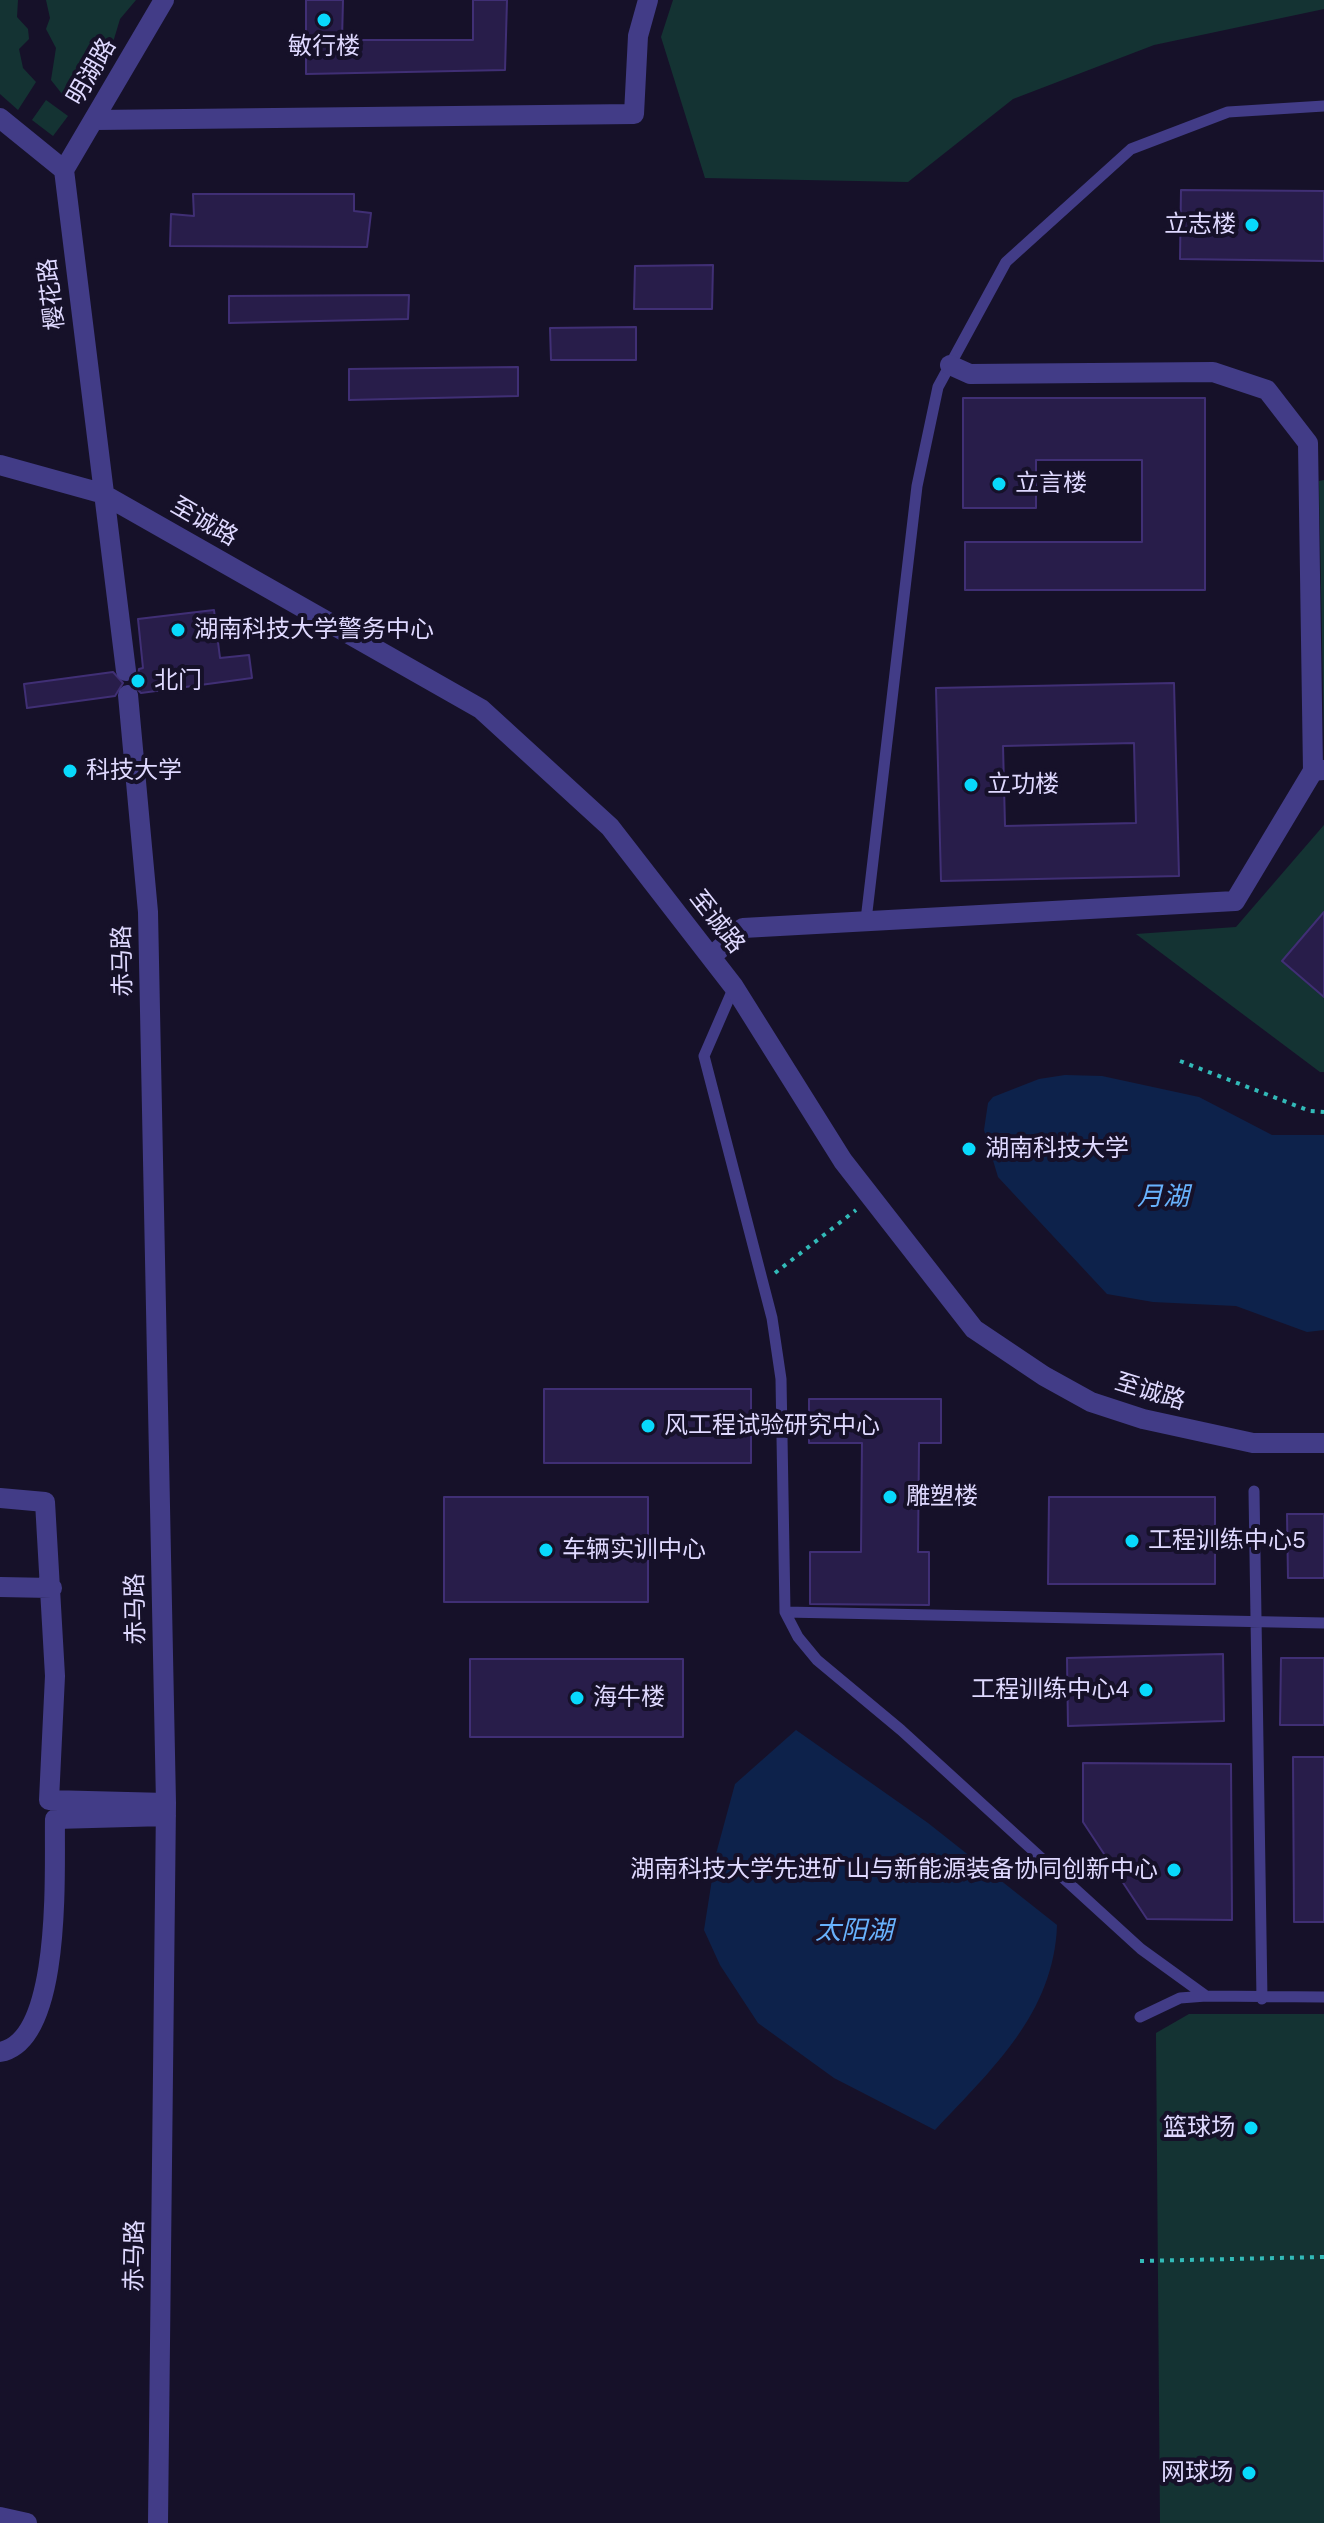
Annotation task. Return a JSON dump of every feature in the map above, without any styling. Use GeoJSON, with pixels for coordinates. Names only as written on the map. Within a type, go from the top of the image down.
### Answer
{"type":"FeatureCollection","features":[{"type":"Feature","properties":{"kind":"street","name":"明湖路"},"geometry":{"type":"LineString","coordinates":[[64,170],[164,0]]}},
{"type":"Feature","properties":{"kind":"street"},"geometry":{"type":"LineString","coordinates":[[95,120],[634,114],[638,36],[648,0]]}},
{"type":"Feature","properties":{"kind":"street"},"geometry":{"type":"LineString","coordinates":[[0,118],[64,170]]}},
{"type":"Feature","properties":{"kind":"street","name":"樱花路"},"geometry":{"type":"LineString","coordinates":[[64,170],[101,493],[126,671]]}},
{"type":"Feature","properties":{"kind":"street"},"geometry":{"type":"LineString","coordinates":[[712,956],[743,928],[1235,901],[1319,770],[1316,443],[1267,390],[1213,372],[970,374],[950,365]]}},
{"type":"Feature","properties":{"kind":"street","name":"至诚路"},"geometry":{"type":"LineString","coordinates":[[0,465],[101,493],[481,709],[610,827],[734,987],[843,1161],[974,1329],[1044,1376],[1091,1402],[1210,1436],[1253,1443],[1324,1443]]}},
{"type":"Feature","properties":{"kind":"street","name":"赤马路"},"geometry":{"type":"LineString","coordinates":[[128,695],[148,912],[166,1810],[158,2523]]}},
{"type":"Feature","properties":{"kind":"street"},"geometry":{"type":"LineString","coordinates":[[0,1498],[45,1502],[55,1676],[49,1800],[166,1810]]}},
{"type":"Feature","properties":{"kind":"street"},"geometry":{"type":"LineString","coordinates":[[0,1587],[52,1588]]}},
{"type":"Feature","properties":{"kind":"street"},"geometry":{"type":"LineString","coordinates":[[0,2052],[9,2050],[39,2015],[51,1959],[55,1819],[166,1810]]}},
{"type":"Feature","properties":{"kind":"street"},"geometry":{"type":"LineString","coordinates":[[2,2512],[27,2523]]}},
{"type":"Feature","properties":{"kind":"lane"},"geometry":{"type":"LineString","coordinates":[[866,920],[917,486],[938,387],[1006,262],[1131,149],[1228,112],[1324,106]]}},
{"type":"Feature","properties":{"kind":"lane"},"geometry":{"type":"LineString","coordinates":[[734,987],[704,1056],[762,1281],[781,1379],[785,1612],[798,1637],[817,1660],[901,1730],[1141,1949],[1206,1996]]}},
{"type":"Feature","properties":{"kind":"lane"},"geometry":{"type":"LineString","coordinates":[[1254,1491],[1262,1999]]}},
{"type":"Feature","properties":{"kind":"lane"},"geometry":{"type":"LineString","coordinates":[[785,1612],[1324,1623]]}},
{"type":"Feature","properties":{"kind":"lane"},"geometry":{"type":"LineString","coordinates":[[1140,2017],[1180,1998],[1324,1997]]}},
{"type":"Feature","properties":{"kind":"path"},"geometry":{"type":"LineString","coordinates":[[1180,1061],[1310,1111],[1324,1112]]}},
{"type":"Feature","properties":{"kind":"path"},"geometry":{"type":"LineString","coordinates":[[762,1281],[874,1197]]}},
{"type":"Feature","properties":{"kind":"path"},"geometry":{"type":"LineString","coordinates":[[1140,2261],[1324,2257]]}},
{"type":"Feature","properties":{"kind":"green space"},"geometry":{"type":"Polygon","coordinates":[[[0,0],[18,0],[17,17],[28,29],[29,39],[19,49],[23,68],[36,82],[18,110],[0,94],[0,0]]]}},
{"type":"Feature","properties":{"kind":"green space"},"geometry":{"type":"Polygon","coordinates":[[[46,0],[136,0],[120,19],[114,39],[86,75],[75,100],[66,99],[51,80],[56,48],[46,29],[50,18],[46,0]]]}},
{"type":"Feature","properties":{"kind":"green space"},"geometry":{"type":"Polygon","coordinates":[[[673,0],[1324,0],[1324,9],[1154,45],[1013,99],[908,182],[705,178],[661,37],[673,0]]]}},
{"type":"Feature","properties":{"kind":"green space"},"geometry":{"type":"Polygon","coordinates":[[[46,100],[68,116],[53,136],[32,120],[46,100]]]}},
{"type":"Feature","properties":{"kind":"green space"},"geometry":{"type":"Polygon","coordinates":[[[1324,480],[1324,742],[1319,481],[1324,480]]]}},
{"type":"Feature","properties":{"kind":"green space"},"geometry":{"type":"Polygon","coordinates":[[[1324,825],[1324,1072],[1320,1072],[1136,934],[1236,927],[1324,825]]]}},
{"type":"Feature","properties":{"kind":"green space"},"geometry":{"type":"Polygon","coordinates":[[[1189,2014],[1324,2014],[1324,2523],[1160,2523],[1156,2033],[1189,2014]]]}},
{"type":"Feature","properties":{"kind":"water","name":"月湖"},"geometry":{"type":"Polygon","coordinates":[[[1065,1075],[1102,1076],[1199,1097],[1272,1135],[1324,1135],[1324,1330],[1307,1332],[1236,1306],[1153,1302],[1107,1294],[998,1177],[984,1130],[988,1103],[993,1097],[1039,1079],[1065,1075]]]}},
{"type":"Feature","properties":{"kind":"water","name":"太阳湖"},"geometry":{"type":"Polygon","coordinates":[[[796,1730],[928,1823],[1057,1925],[1045,1986],[1032,2012],[998,2062],[935,2130],[834,2078],[758,2023],[720,1965],[704,1930],[716,1854],[735,1784],[796,1730]]]}},
{"type":"Feature","properties":{"kind":"building","name":"敏行楼"},"geometry":{"type":"Polygon","coordinates":[[[306,0],[343,0],[342,40],[473,40],[473,0],[507,0],[505,70],[306,74],[306,0]]]}},
{"type":"Feature","properties":{"kind":"building","name":"立志楼"},"geometry":{"type":"Polygon","coordinates":[[[1181,190],[1324,191],[1324,261],[1180,259],[1181,190]]]}},
{"type":"Feature","properties":{"kind":"building"},"geometry":{"type":"Polygon","coordinates":[[[193,194],[354,194],[354,211],[371,213],[367,247],[170,246],[171,214],[194,216],[193,194]]]}},
{"type":"Feature","properties":{"kind":"building"},"geometry":{"type":"Polygon","coordinates":[[[713,265],[712,309],[634,309],[635,266],[713,265]]]}},
{"type":"Feature","properties":{"kind":"building"},"geometry":{"type":"Polygon","coordinates":[[[409,295],[408,319],[229,323],[229,296],[409,295]]]}},
{"type":"Feature","properties":{"kind":"building"},"geometry":{"type":"Polygon","coordinates":[[[636,327],[636,360],[551,360],[550,328],[636,327]]]}},
{"type":"Feature","properties":{"kind":"building"},"geometry":{"type":"Polygon","coordinates":[[[518,367],[518,396],[349,400],[349,369],[518,367]]]}},
{"type":"Feature","properties":{"kind":"building","name":"立言楼"},"geometry":{"type":"Polygon","coordinates":[[[963,398],[1205,398],[1205,590],[965,590],[965,542],[1142,542],[1142,460],[1036,460],[1036,508],[963,508],[963,398]]]}},
{"type":"Feature","properties":{"kind":"building"},"geometry":{"type":"Polygon","coordinates":[[[214,610],[220,658],[249,655],[252,678],[141,693],[131,683],[138,677],[139,669],[143,668],[138,619],[214,610]]]}},
{"type":"Feature","properties":{"kind":"building"},"geometry":{"type":"Polygon","coordinates":[[[113,672],[123,683],[115,696],[27,708],[24,684],[113,672]]]}},
{"type":"Feature","properties":{"kind":"building","name":"立功楼"},"geometry":{"type":"Polygon","coordinates":[[[1174,683],[1179,876],[941,881],[936,688],[1174,683]],[[1134,743],[1003,746],[1005,826],[1136,823],[1134,743]]]}},
{"type":"Feature","properties":{"kind":"building"},"geometry":{"type":"Polygon","coordinates":[[[1324,912],[1324,997],[1282,961],[1324,912]]]}},
{"type":"Feature","properties":{"kind":"building","name":"风工程试验研究中心"},"geometry":{"type":"Polygon","coordinates":[[[544,1389],[751,1389],[751,1463],[544,1463],[544,1389]]]}},
{"type":"Feature","properties":{"kind":"building","name":"雕塑楼"},"geometry":{"type":"Polygon","coordinates":[[[809,1399],[941,1399],[941,1443],[919,1443],[918,1552],[929,1552],[929,1605],[810,1604],[810,1552],[861,1552],[862,1443],[809,1443],[809,1399]]]}},
{"type":"Feature","properties":{"kind":"building","name":"车辆实训中心"},"geometry":{"type":"Polygon","coordinates":[[[444,1497],[648,1497],[648,1602],[444,1602],[444,1497]]]}},
{"type":"Feature","properties":{"kind":"building","name":"工程训练中心5"},"geometry":{"type":"Polygon","coordinates":[[[1049,1497],[1215,1497],[1215,1584],[1048,1584],[1049,1497]]]}},
{"type":"Feature","properties":{"kind":"building"},"geometry":{"type":"Polygon","coordinates":[[[1287,1514],[1324,1514],[1324,1578],[1288,1578],[1287,1514]]]}},
{"type":"Feature","properties":{"kind":"building","name":"工程训练中心4"},"geometry":{"type":"Polygon","coordinates":[[[1223,1654],[1224,1721],[1068,1726],[1067,1658],[1223,1654]]]}},
{"type":"Feature","properties":{"kind":"building"},"geometry":{"type":"Polygon","coordinates":[[[1281,1658],[1324,1658],[1324,1725],[1280,1725],[1281,1658]]]}},
{"type":"Feature","properties":{"kind":"building","name":"海牛楼"},"geometry":{"type":"Polygon","coordinates":[[[470,1659],[683,1659],[683,1737],[470,1737],[470,1659]]]}},
{"type":"Feature","properties":{"kind":"building"},"geometry":{"type":"Polygon","coordinates":[[[1293,1757],[1324,1757],[1324,1922],[1294,1922],[1293,1757]]]}},
{"type":"Feature","properties":{"kind":"building","name":"湖南科技大学先进矿山与新能源装备协同创新中心"},"geometry":{"type":"Polygon","coordinates":[[[1083,1763],[1231,1764],[1232,1920],[1147,1919],[1083,1822],[1083,1763]]]}},
{"type":"Feature","properties":{"kind":"place","name":"敏行楼"},"geometry":{"type":"Point","coordinates":[324,20]}},
{"type":"Feature","properties":{"kind":"place","name":"立志楼"},"geometry":{"type":"Point","coordinates":[1252,225]}},
{"type":"Feature","properties":{"kind":"place","name":"立言楼"},"geometry":{"type":"Point","coordinates":[999,484]}},
{"type":"Feature","properties":{"kind":"place","name":"湖南科技大学警务中心"},"geometry":{"type":"Point","coordinates":[178,630]}},
{"type":"Feature","properties":{"kind":"place","name":"北门"},"geometry":{"type":"Point","coordinates":[138,681]}},
{"type":"Feature","properties":{"kind":"place","name":"科技大学"},"geometry":{"type":"Point","coordinates":[70,771]}},
{"type":"Feature","properties":{"kind":"place","name":"立功楼"},"geometry":{"type":"Point","coordinates":[971,785]}},
{"type":"Feature","properties":{"kind":"place","name":"湖南科技大学"},"geometry":{"type":"Point","coordinates":[969,1149]}},
{"type":"Feature","properties":{"kind":"place","name":"风工程试验研究中心"},"geometry":{"type":"Point","coordinates":[648,1426]}},
{"type":"Feature","properties":{"kind":"place","name":"雕塑楼"},"geometry":{"type":"Point","coordinates":[890,1497]}},
{"type":"Feature","properties":{"kind":"place","name":"工程训练中心5"},"geometry":{"type":"Point","coordinates":[1132,1541]}},
{"type":"Feature","properties":{"kind":"place","name":"车辆实训中心"},"geometry":{"type":"Point","coordinates":[546,1550]}},
{"type":"Feature","properties":{"kind":"place","name":"工程训练中心4"},"geometry":{"type":"Point","coordinates":[1146,1690]}},
{"type":"Feature","properties":{"kind":"place","name":"海牛楼"},"geometry":{"type":"Point","coordinates":[577,1698]}},
{"type":"Feature","properties":{"kind":"place","name":"湖南科技大学先进矿山与新能源装备协同创新中心"},"geometry":{"type":"Point","coordinates":[1174,1870]}},
{"type":"Feature","properties":{"kind":"place","name":"篮球场"},"geometry":{"type":"Point","coordinates":[1251,2128]}},
{"type":"Feature","properties":{"kind":"place","name":"网球场"},"geometry":{"type":"Point","coordinates":[1249,2473]}}]}
